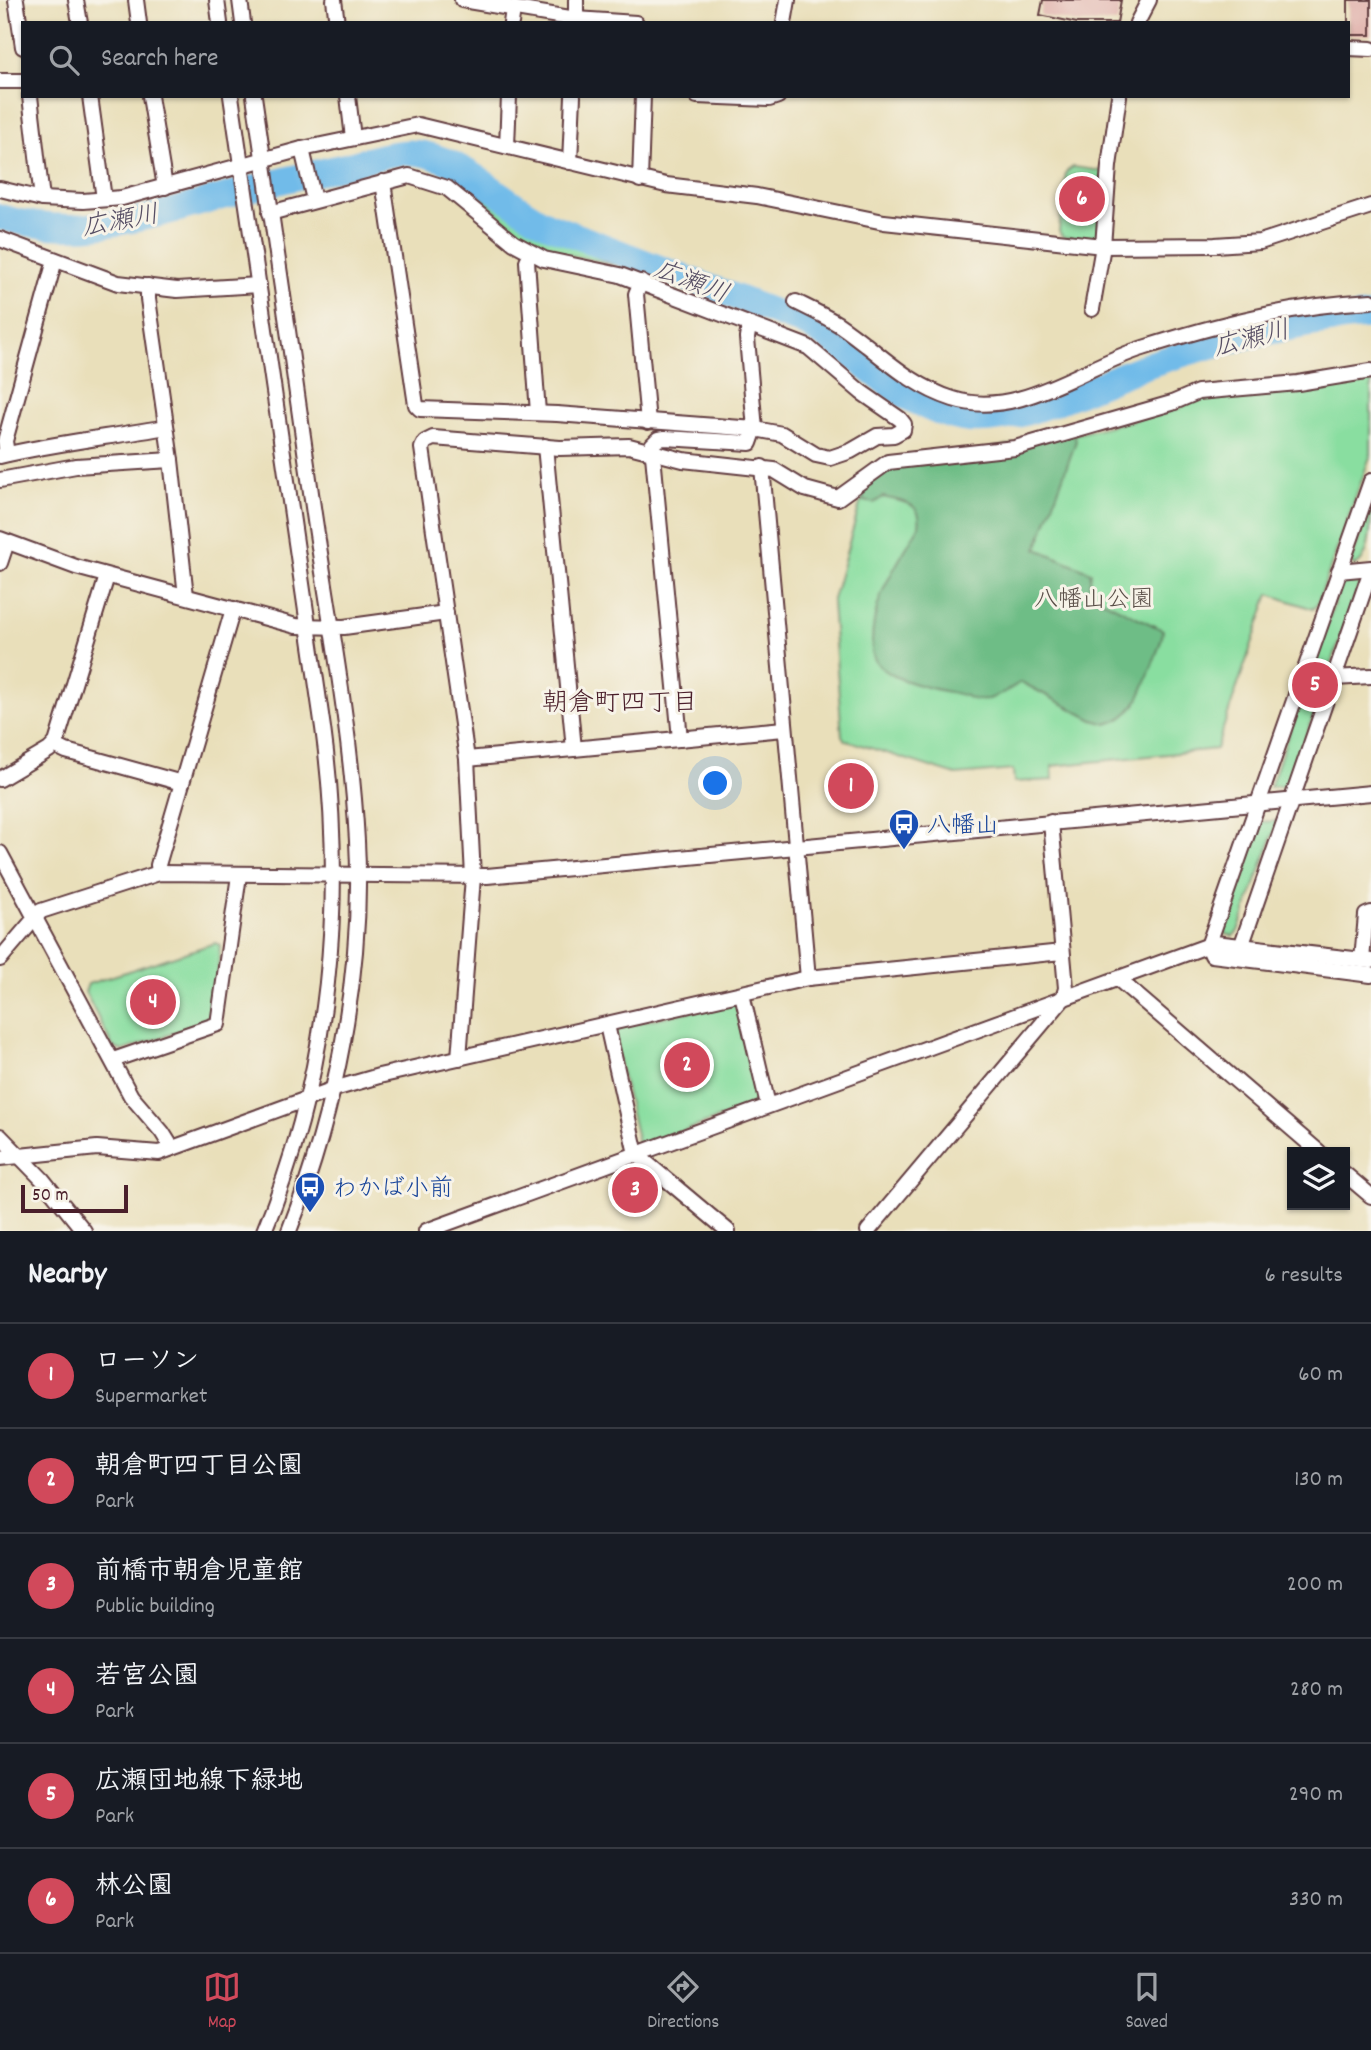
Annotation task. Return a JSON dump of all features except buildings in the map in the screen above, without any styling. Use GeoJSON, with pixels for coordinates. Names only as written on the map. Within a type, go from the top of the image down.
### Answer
{"type":"FeatureCollection","features":[{"type":"Feature","properties":{"kind":"street"},"geometry":{"type":"LineString","coordinates":[[16,0],[21,34]]}},
{"type":"Feature","properties":{"kind":"street"},"geometry":{"type":"LineString","coordinates":[[76,0],[80,21]]}},
{"type":"Feature","properties":{"kind":"street"},"geometry":{"type":"LineString","coordinates":[[136,0],[139,21]]}},
{"type":"Feature","properties":{"kind":"street"},"geometry":{"type":"LineString","coordinates":[[217,0],[220,21]]}},
{"type":"Feature","properties":{"kind":"street"},"geometry":{"type":"LineString","coordinates":[[240,0],[243,21]]}},
{"type":"Feature","properties":{"kind":"street"},"geometry":{"type":"LineString","coordinates":[[334,0],[337,21]]}},
{"type":"Feature","properties":{"kind":"street"},"geometry":{"type":"LineString","coordinates":[[462,0],[512,16],[576,21],[576,0]]}},
{"type":"Feature","properties":{"kind":"street"},"geometry":{"type":"LineString","coordinates":[[784,21],[788,0]]}},
{"type":"Feature","properties":{"kind":"street"},"geometry":{"type":"LineString","coordinates":[[1138,21],[1149,0]]}},
{"type":"Feature","properties":{"kind":"street"},"geometry":{"type":"LineString","coordinates":[[1350,48],[1371,49]]}},
{"type":"Feature","properties":{"kind":"street"},"geometry":{"type":"LineString","coordinates":[[0,82],[21,81]]}},
{"type":"Feature","properties":{"kind":"street"},"geometry":{"type":"LineString","coordinates":[[30,98],[42,199]]}},
{"type":"Feature","properties":{"kind":"street"},"geometry":{"type":"LineString","coordinates":[[90,98],[104,199]]}},
{"type":"Feature","properties":{"kind":"street"},"geometry":{"type":"LineString","coordinates":[[150,98],[165,187]]}},
{"type":"Feature","properties":{"kind":"street"},"geometry":{"type":"LineString","coordinates":[[231,98],[330,778],[334,876],[323,1018],[307,1101],[296,1143],[264,1231]]}},
{"type":"Feature","properties":{"kind":"street"},"geometry":{"type":"LineString","coordinates":[[254,98],[352,777],[358,877],[349,995],[334,1089],[315,1158],[289,1231]]}},
{"type":"Feature","properties":{"kind":"street"},"geometry":{"type":"LineString","coordinates":[[348,98],[353,138]]}},
{"type":"Feature","properties":{"kind":"street"},"geometry":{"type":"LineString","coordinates":[[507,146],[509,98]]}},
{"type":"Feature","properties":{"kind":"street"},"geometry":{"type":"LineString","coordinates":[[570,162],[573,98]]}},
{"type":"Feature","properties":{"kind":"street"},"geometry":{"type":"LineString","coordinates":[[640,180],[643,98]]}},
{"type":"Feature","properties":{"kind":"street"},"geometry":{"type":"LineString","coordinates":[[745,98],[772,98]]}},
{"type":"Feature","properties":{"kind":"street"},"geometry":{"type":"LineString","coordinates":[[1092,310],[1103,246],[1109,166],[1119,98]]}},
{"type":"Feature","properties":{"kind":"street"},"geometry":{"type":"LineString","coordinates":[[0,189],[42,199],[104,199],[242,172],[303,156],[353,138],[418,125],[640,180],[757,196],[884,222],[1103,246],[1260,242],[1371,206]]}},
{"type":"Feature","properties":{"kind":"street"},"geometry":{"type":"LineString","coordinates":[[303,156],[313,195]]}},
{"type":"Feature","properties":{"kind":"street"},"geometry":{"type":"LineString","coordinates":[[269,207],[313,195],[410,176],[435,182],[531,253],[558,264],[603,271],[641,282],[808,347],[904,424],[898,433],[877,436],[851,451],[830,458],[816,455],[782,434],[755,429],[538,413],[425,410],[416,405],[383,182]]}},
{"type":"Feature","properties":{"kind":"street"},"geometry":{"type":"LineString","coordinates":[[0,239],[118,283],[177,290],[259,285]]}},
{"type":"Feature","properties":{"kind":"street"},"geometry":{"type":"LineString","coordinates":[[531,253],[527,261],[538,413]]}},
{"type":"Feature","properties":{"kind":"street"},"geometry":{"type":"LineString","coordinates":[[55,260],[3,455],[102,435],[121,435],[166,427]]}},
{"type":"Feature","properties":{"kind":"street"},"geometry":{"type":"LineString","coordinates":[[641,282],[636,294],[648,422]]}},
{"type":"Feature","properties":{"kind":"street"},"geometry":{"type":"LineString","coordinates":[[148,286],[186,596]]}},
{"type":"Feature","properties":{"kind":"street"},"geometry":{"type":"LineString","coordinates":[[796,302],[838,325],[879,358],[930,391],[954,400],[992,404],[1023,397],[1116,357],[1258,315],[1371,301]]}},
{"type":"Feature","properties":{"kind":"street"},"geometry":{"type":"LineString","coordinates":[[680,739],[651,452],[654,441],[665,438],[746,444],[753,439],[755,429],[747,338],[749,326]]}},
{"type":"Feature","properties":{"kind":"street"},"geometry":{"type":"LineString","coordinates":[[460,1058],[473,877],[467,759],[423,444],[433,438],[545,446],[622,446],[683,460],[762,467],[774,470],[805,489],[838,498],[888,462],[1016,448],[1172,404],[1198,392],[1298,383],[1371,371]]}},
{"type":"Feature","properties":{"kind":"street"},"geometry":{"type":"LineString","coordinates":[[545,446],[574,749]]}},
{"type":"Feature","properties":{"kind":"street"},"geometry":{"type":"LineString","coordinates":[[0,480],[30,477],[76,466],[171,460]]}},
{"type":"Feature","properties":{"kind":"street"},"geometry":{"type":"LineString","coordinates":[[762,467],[808,978]]}},
{"type":"Feature","properties":{"kind":"street"},"geometry":{"type":"LineString","coordinates":[[1371,481],[1208,946],[1212,955],[1371,975]]}},
{"type":"Feature","properties":{"kind":"street"},"geometry":{"type":"LineString","coordinates":[[0,563],[4,540],[107,576],[308,627],[331,628],[446,613]]}},
{"type":"Feature","properties":{"kind":"street"},"geometry":{"type":"LineString","coordinates":[[1242,944],[1371,569],[1339,571]]}},
{"type":"Feature","properties":{"kind":"street"},"geometry":{"type":"LineString","coordinates":[[0,779],[54,745],[107,576]]}},
{"type":"Feature","properties":{"kind":"street"},"geometry":{"type":"LineString","coordinates":[[159,873],[158,865],[233,610]]}},
{"type":"Feature","properties":{"kind":"street"},"geometry":{"type":"LineString","coordinates":[[1334,678],[1371,676]]}},
{"type":"Feature","properties":{"kind":"street"},"geometry":{"type":"LineString","coordinates":[[467,759],[784,729]]}},
{"type":"Feature","properties":{"kind":"street"},"geometry":{"type":"LineString","coordinates":[[54,745],[66,751],[182,783]]}},
{"type":"Feature","properties":{"kind":"street"},"geometry":{"type":"LineString","coordinates":[[0,959],[46,908],[159,873],[473,877],[1371,793]]}},
{"type":"Feature","properties":{"kind":"street"},"geometry":{"type":"LineString","coordinates":[[868,1231],[1063,999],[1066,988],[1051,822]]}},
{"type":"Feature","properties":{"kind":"street"},"geometry":{"type":"LineString","coordinates":[[0,853],[131,1096],[172,1148]]}},
{"type":"Feature","properties":{"kind":"street"},"geometry":{"type":"LineString","coordinates":[[113,1060],[218,1024],[239,874]]}},
{"type":"Feature","properties":{"kind":"street"},"geometry":{"type":"LineString","coordinates":[[426,1231],[1220,942],[1366,960],[1366,915],[1371,913]]}},
{"type":"Feature","properties":{"kind":"street"},"geometry":{"type":"LineString","coordinates":[[0,1158],[97,1148],[152,1153],[307,1101],[334,1089],[808,978],[1062,952]]}},
{"type":"Feature","properties":{"kind":"street"},"geometry":{"type":"LineString","coordinates":[[1118,979],[1313,1147]]}},
{"type":"Feature","properties":{"kind":"street"},"geometry":{"type":"LineString","coordinates":[[742,995],[768,1105]]}},
{"type":"Feature","properties":{"kind":"street"},"geometry":{"type":"LineString","coordinates":[[607,1025],[636,1154],[728,1231]]}},
{"type":"Feature","properties":{"kind":"street"},"geometry":{"type":"LineString","coordinates":[[0,1136],[22,1157],[84,1231]]}},
{"type":"Feature","properties":{"kind":"street"},"geometry":{"type":"LineString","coordinates":[[1350,1178],[1371,1196]]}},
{"type":"Feature","properties":{"kind":"green space"},"geometry":{"type":"Polygon","coordinates":[[[1073,167],[1102,171],[1099,236],[1094,240],[1063,237],[1059,231],[1066,172],[1073,167]]]}},
{"type":"Feature","properties":{"kind":"green space"},"geometry":{"type":"Polygon","coordinates":[[[475,192],[548,235],[615,265],[533,247],[475,192]]]}},
{"type":"Feature","properties":{"kind":"green space","name":"八幡山公園"},"geometry":{"type":"Polygon","coordinates":[[[1371,378],[1371,454],[1317,605],[1313,609],[1269,594],[1216,749],[1052,766],[1053,780],[1014,782],[1013,770],[956,775],[845,740],[842,736],[832,603],[865,486],[1178,409],[1196,399],[1371,378]]]}},
{"type":"Feature","properties":{"kind":"green space"},"geometry":{"type":"Polygon","coordinates":[[[1074,434],[1076,441],[1037,549],[1091,572],[1089,588],[1096,597],[1163,630],[1146,682],[1133,708],[1126,715],[1107,724],[1093,720],[1021,682],[994,697],[975,700],[908,682],[883,669],[875,660],[872,649],[876,613],[886,584],[919,526],[919,518],[918,512],[904,502],[883,497],[874,503],[863,501],[865,486],[888,467],[1074,434]]]}},
{"type":"Feature","properties":{"kind":"green space"},"geometry":{"type":"Polygon","coordinates":[[[1371,503],[1367,548],[1355,566],[1351,562],[1371,503]]]}},
{"type":"Feature","properties":{"kind":"green space"},"geometry":{"type":"Polygon","coordinates":[[[1354,578],[1359,585],[1289,785],[1270,787],[1341,584],[1344,579],[1354,578]]]}},
{"type":"Feature","properties":{"kind":"green space"},"geometry":{"type":"Polygon","coordinates":[[[1278,821],[1238,931],[1233,936],[1223,933],[1222,928],[1258,822],[1278,821]]]}},
{"type":"Feature","properties":{"kind":"green space"},"geometry":{"type":"Polygon","coordinates":[[[215,943],[220,945],[215,1013],[208,1021],[122,1051],[113,1047],[85,992],[88,984],[215,943]]]}},
{"type":"Feature","properties":{"kind":"green space"},"geometry":{"type":"Polygon","coordinates":[[[738,1001],[762,1103],[639,1147],[611,1028],[738,1001]]]}},
{"type":"Feature","properties":{"kind":"waterway","name":"広瀬川"},"geometry":{"type":"LineString","coordinates":[[0,217],[56,227],[110,224],[163,213],[382,156],[424,154],[441,159],[473,175],[548,225],[805,324],[918,403],[939,413],[962,419],[1008,417],[1033,410],[1154,363],[1234,340],[1315,323],[1371,316]]}},
{"type":"Feature","properties":{"kind":"place","name":"林公園"},"geometry":{"type":"Point","coordinates":[1082,199]}},
{"type":"Feature","properties":{"kind":"place","name":"広瀬団地線下緑地"},"geometry":{"type":"Point","coordinates":[1315,685]}},
{"type":"Feature","properties":{"kind":"place","name":"ローソン"},"geometry":{"type":"Point","coordinates":[851,786]}},
{"type":"Feature","properties":{"kind":"place","name":"八幡山"},"geometry":{"type":"Point","coordinates":[904,851]}},
{"type":"Feature","properties":{"kind":"place","name":"若宮公園"},"geometry":{"type":"Point","coordinates":[153,1002]}},
{"type":"Feature","properties":{"kind":"place","name":"朝倉町四丁目公園"},"geometry":{"type":"Point","coordinates":[687,1065]}},
{"type":"Feature","properties":{"kind":"place","name":"前橋市朝倉児童館"},"geometry":{"type":"Point","coordinates":[635,1190]}},
{"type":"Feature","properties":{"kind":"place","name":"わかば小前"},"geometry":{"type":"Point","coordinates":[310,1214]}},
{"type":"Feature","properties":{"kind":"district","name":"朝倉町四丁目"},"geometry":{"type":"Point","coordinates":[620,701]}}]}
